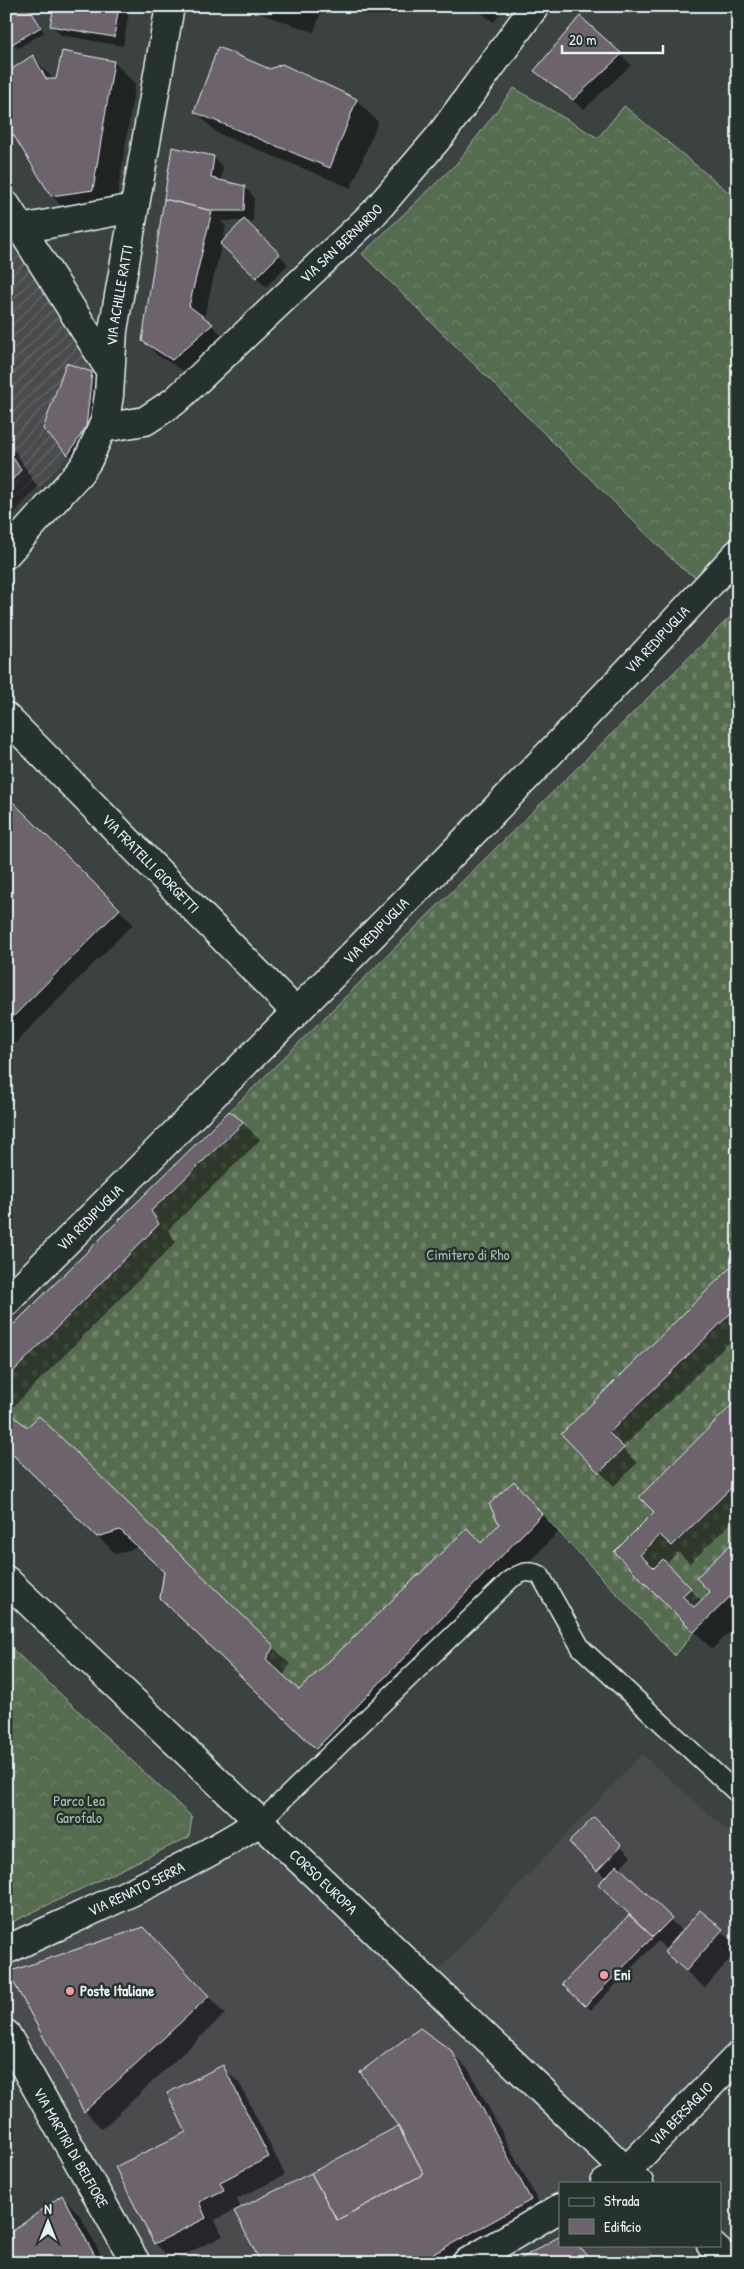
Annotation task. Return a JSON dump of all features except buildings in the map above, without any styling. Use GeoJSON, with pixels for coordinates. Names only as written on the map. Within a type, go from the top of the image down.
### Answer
{"type":"FeatureCollection","features":[{"type":"Feature","properties":{"kind":"street","name":"VIA ACHILLE RATTI"},"geometry":{"type":"LineString","coordinates":[[6,554],[80,472],[103,428],[109,395],[113,330],[170,6]]}},
{"type":"Feature","properties":{"kind":"street","name":"VIA SAN BERNARDO"},"geometry":{"type":"LineString","coordinates":[[103,428],[145,421],[175,401],[374,213],[440,136],[535,6]]}},
{"type":"Feature","properties":{"kind":"street"},"geometry":{"type":"LineString","coordinates":[[6,205],[110,370]]}},
{"type":"Feature","properties":{"kind":"street"},"geometry":{"type":"LineString","coordinates":[[21,229],[134,208]]}},
{"type":"Feature","properties":{"kind":"street","name":"VIA REDIPUGLIA"},"geometry":{"type":"LineString","coordinates":[[6,1302],[296,1012],[658,639],[738,553]]}},
{"type":"Feature","properties":{"kind":"street","name":"VIA FRATELLI GIORGETTI"},"geometry":{"type":"LineString","coordinates":[[6,717],[296,1012]]}},
{"type":"Feature","properties":{"kind":"street","name":"CORSO EUROPA"},"geometry":{"type":"LineString","coordinates":[[6,1580],[60,1634],[261,1821],[623,2179]]}},
{"type":"Feature","properties":{"kind":"street","name":"VIA RENATO SERRA"},"geometry":{"type":"LineString","coordinates":[[6,1950],[144,1886],[216,1849],[261,1821]]}},
{"type":"Feature","properties":{"kind":"street","name":"VIA MARTIRI DI BELFIORE"},"geometry":{"type":"LineString","coordinates":[[6,2034],[136,2263]]}},
{"type":"Feature","properties":{"kind":"street","name":"VIA BERSAGLIO"},"geometry":{"type":"LineString","coordinates":[[623,2179],[738,2056]]}},
{"type":"Feature","properties":{"kind":"street"},"geometry":{"type":"LineString","coordinates":[[466,2263],[559,2209]]}},
{"type":"Feature","properties":{"kind":"street"},"geometry":{"type":"LineString","coordinates":[[712,2246],[731,2263]]}},
{"type":"Feature","properties":{"kind":"lane"},"geometry":{"type":"LineString","coordinates":[[261,1821],[511,1579],[520,1572],[531,1571],[540,1575],[581,1648],[738,1794]]}},
{"type":"Feature","properties":{"kind":"shaded area"},"geometry":{"type":"Polygon","coordinates":[[[6,233],[92,372],[86,427],[68,455],[6,525],[6,233]]]}},
{"type":"Feature","properties":{"kind":"shaded area"},"geometry":{"type":"Polygon","coordinates":[[[642,1754],[738,1840],[738,2044],[626,2159],[433,1976],[642,1754]]]}},
{"type":"Feature","properties":{"kind":"shaded area"},"geometry":{"type":"Polygon","coordinates":[[[260,1829],[616,2170],[596,2182],[559,2182],[559,2203],[455,2263],[143,2263],[6,2021],[6,1954],[260,1829]]]}},
{"type":"Feature","properties":{"kind":"shaded area"},"geometry":{"type":"Polygon","coordinates":[[[559,2237],[559,2246],[646,2246],[665,2263],[513,2263],[559,2237]]]}},
{"type":"Feature","properties":{"kind":"green space"},"geometry":{"type":"Polygon","coordinates":[[[514,88],[598,138],[624,106],[738,200],[738,532],[697,578],[681,568],[362,254],[457,163],[514,88]]]}},
{"type":"Feature","properties":{"kind":"green space","name":"Cimitero di Rho"},"geometry":{"type":"Polygon","coordinates":[[[738,609],[738,1589],[694,1632],[675,1656],[542,1514],[316,1749],[160,1598],[164,1572],[120,1530],[97,1537],[6,1448],[6,1332],[738,609]]]}},
{"type":"Feature","properties":{"kind":"green space","name":"Parco Lea Garofalo"},"geometry":{"type":"Polygon","coordinates":[[[6,1643],[192,1817],[189,1837],[6,1925],[6,1643]]]}},
{"type":"Feature","properties":{"kind":"place","name":"Eni"},"geometry":{"type":"Point","coordinates":[604,1975]}},
{"type":"Feature","properties":{"kind":"place","name":"Poste Italiane"},"geometry":{"type":"Point","coordinates":[70,1991]}}]}
